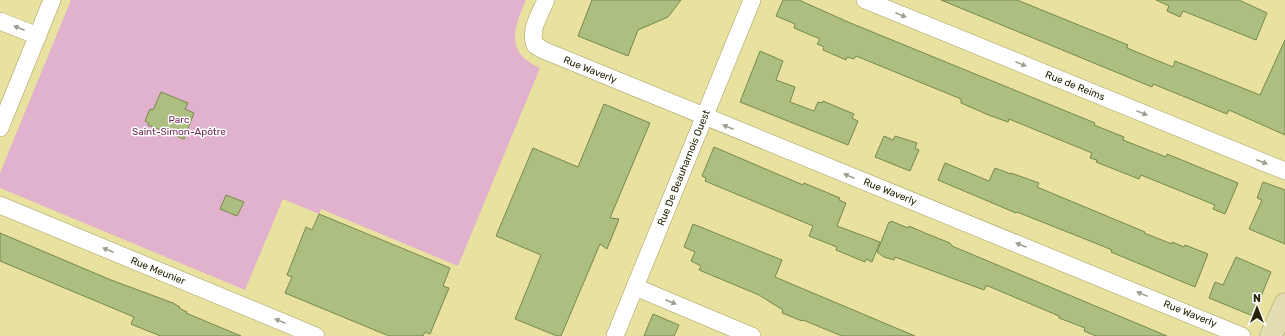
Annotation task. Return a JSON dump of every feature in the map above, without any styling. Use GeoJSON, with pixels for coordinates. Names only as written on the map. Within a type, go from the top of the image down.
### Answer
{"type":"FeatureCollection","features":[{"type":"Feature","properties":{"kind":"main road"},"geometry":{"type":"LineString","coordinates":[[1271,336],[1285,304]]}},
{"type":"Feature","properties":{"kind":"street"},"geometry":{"type":"LineString","coordinates":[[0,128],[52,0]]}},
{"type":"Feature","properties":{"kind":"street","name":"Rue Waverly"},"geometry":{"type":"LineString","coordinates":[[546,0],[533,30],[534,41],[537,47],[704,117],[1242,336]]}},
{"type":"Feature","properties":{"kind":"street","name":"Rue De Beauharnois Ouest"},"geometry":{"type":"LineString","coordinates":[[615,336],[752,0]]}},
{"type":"Feature","properties":{"kind":"street","name":"Rue de Reims"},"geometry":{"type":"LineString","coordinates":[[865,0],[1285,171]]}},
{"type":"Feature","properties":{"kind":"street"},"geometry":{"type":"LineString","coordinates":[[0,21],[38,36]]}},
{"type":"Feature","properties":{"kind":"street","name":"Rue Meunier"},"geometry":{"type":"LineString","coordinates":[[0,205],[316,336]]}},
{"type":"Feature","properties":{"kind":"street"},"geometry":{"type":"LineString","coordinates":[[635,287],[752,336]]}},
{"type":"Feature","properties":{"kind":"green space","name":"Parc Saint-Simon-Apôtre"},"geometry":{"type":"Polygon","coordinates":[[[71,0],[526,0],[518,20],[515,38],[521,55],[529,62],[540,68],[458,266],[321,209],[319,214],[283,199],[245,290],[0,188],[0,173],[71,0]]]}},
{"type":"Feature","properties":{"kind":"building"},"geometry":{"type":"Polygon","coordinates":[[[592,0],[681,0],[668,17],[638,30],[628,56],[578,36],[592,0]]]}},
{"type":"Feature","properties":{"kind":"building"},"geometry":{"type":"Polygon","coordinates":[[[783,0],[799,0],[848,22],[1095,123],[1094,125],[1124,137],[1123,140],[1166,157],[1167,154],[1238,183],[1225,214],[1213,209],[1215,205],[1141,175],[1139,179],[1096,162],[1097,160],[1090,158],[1092,153],[1009,119],[1008,122],[991,116],[961,103],[961,99],[856,56],[854,59],[847,57],[846,60],[823,50],[824,47],[817,44],[820,39],[794,28],[795,24],[776,16],[783,0]]]}},
{"type":"Feature","properties":{"kind":"building"},"geometry":{"type":"Polygon","coordinates":[[[941,0],[1017,0],[1128,45],[1127,48],[1173,67],[1175,61],[1260,95],[1285,40],[1285,135],[1229,110],[1227,114],[1153,84],[1152,87],[941,0]]]}},
{"type":"Feature","properties":{"kind":"building"},"geometry":{"type":"Polygon","coordinates":[[[1156,0],[1239,0],[1267,13],[1256,40],[1183,11],[1180,17],[1167,11],[1169,6],[1156,0]]]}},
{"type":"Feature","properties":{"kind":"building"},"geometry":{"type":"Polygon","coordinates":[[[760,51],[783,61],[776,80],[795,87],[790,102],[814,111],[818,102],[822,103],[823,101],[854,114],[852,118],[858,121],[848,145],[740,102],[760,51]]]}},
{"type":"Feature","properties":{"kind":"building"},"geometry":{"type":"Polygon","coordinates":[[[161,92],[188,103],[185,109],[194,113],[184,139],[148,125],[149,123],[145,121],[150,109],[153,110],[161,92]]]}},
{"type":"Feature","properties":{"kind":"building"},"geometry":{"type":"Polygon","coordinates":[[[604,104],[650,123],[610,218],[619,219],[607,249],[600,244],[561,336],[557,336],[515,319],[541,255],[496,236],[533,148],[578,167],[604,104]]]}},
{"type":"Feature","properties":{"kind":"building"},"geometry":{"type":"Polygon","coordinates":[[[884,136],[893,140],[895,136],[917,143],[915,148],[919,150],[910,171],[875,157],[884,136]]]}},
{"type":"Feature","properties":{"kind":"building"},"geometry":{"type":"Polygon","coordinates":[[[714,147],[803,185],[804,183],[840,198],[839,200],[846,203],[837,226],[880,242],[872,262],[866,259],[865,262],[836,250],[837,247],[809,236],[813,226],[705,181],[706,178],[702,176],[714,147]]]}},
{"type":"Feature","properties":{"kind":"building"},"geometry":{"type":"Polygon","coordinates":[[[945,163],[989,181],[995,168],[1011,173],[1039,183],[1037,187],[1145,232],[1144,233],[1172,244],[1172,242],[1184,247],[1185,245],[1208,254],[1195,287],[1111,252],[1112,250],[1017,212],[1016,213],[938,180],[945,163]]]}},
{"type":"Feature","properties":{"kind":"building"},"geometry":{"type":"Polygon","coordinates":[[[1263,182],[1285,190],[1285,244],[1249,229],[1262,200],[1257,198],[1263,182]]]}},
{"type":"Feature","properties":{"kind":"building"},"geometry":{"type":"Polygon","coordinates":[[[226,195],[244,202],[237,216],[220,209],[226,195]]]}},
{"type":"Feature","properties":{"kind":"building"},"geometry":{"type":"Polygon","coordinates":[[[319,214],[450,268],[443,286],[449,288],[430,334],[425,332],[423,336],[389,336],[285,293],[292,277],[287,275],[306,227],[312,230],[319,214]]]}},
{"type":"Feature","properties":{"kind":"building"},"geometry":{"type":"Polygon","coordinates":[[[891,221],[908,228],[909,226],[950,243],[952,246],[1167,336],[1096,336],[1084,331],[1085,328],[988,286],[986,286],[984,290],[895,257],[894,260],[884,257],[877,252],[889,222],[890,223],[891,221]]]}},
{"type":"Feature","properties":{"kind":"building"},"geometry":{"type":"Polygon","coordinates":[[[693,224],[782,260],[775,277],[915,336],[842,336],[782,313],[783,310],[759,295],[699,270],[701,266],[691,261],[695,252],[684,247],[693,224]]]}},
{"type":"Feature","properties":{"kind":"building"},"geometry":{"type":"Polygon","coordinates":[[[0,233],[111,280],[173,303],[187,312],[186,313],[241,336],[161,336],[131,324],[134,317],[0,261],[0,233]]]}},
{"type":"Feature","properties":{"kind":"building"},"geometry":{"type":"Polygon","coordinates":[[[1236,257],[1271,272],[1253,316],[1209,298],[1215,282],[1223,285],[1236,257]]]}},
{"type":"Feature","properties":{"kind":"building"},"geometry":{"type":"Polygon","coordinates":[[[653,314],[679,325],[674,336],[644,336],[653,314]]]}}]}
